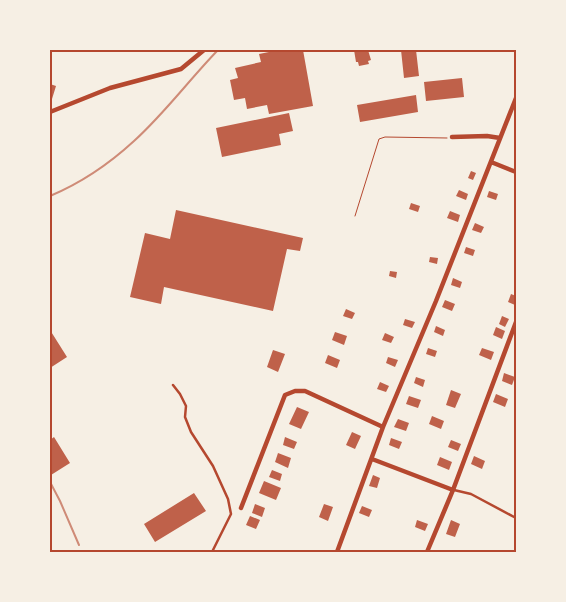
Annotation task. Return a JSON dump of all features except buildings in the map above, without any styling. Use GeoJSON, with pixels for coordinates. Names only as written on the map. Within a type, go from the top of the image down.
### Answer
{"type":"FeatureCollection","features":[{"type":"Feature","properties":{"kind":"street"},"geometry":{"type":"LineString","coordinates":[[50,112],[110,88],[180,69],[204,50]]}},
{"type":"Feature","properties":{"kind":"street"},"geometry":{"type":"LineString","coordinates":[[337,552],[383,427],[516,98]]}},
{"type":"Feature","properties":{"kind":"street"},"geometry":{"type":"LineString","coordinates":[[452,137],[487,136],[500,138]]}},
{"type":"Feature","properties":{"kind":"street"},"geometry":{"type":"LineString","coordinates":[[491,162],[516,172]]}},
{"type":"Feature","properties":{"kind":"street"},"geometry":{"type":"LineString","coordinates":[[427,552],[453,490],[516,322]]}},
{"type":"Feature","properties":{"kind":"street"},"geometry":{"type":"LineString","coordinates":[[241,508],[286,394],[305,391],[383,427]]}},
{"type":"Feature","properties":{"kind":"street"},"geometry":{"type":"LineString","coordinates":[[372,459],[453,490]]}},
{"type":"Feature","properties":{"kind":"lane"},"geometry":{"type":"LineString","coordinates":[[173,385],[186,406],[185,417],[191,432],[213,466],[228,499],[232,514],[212,552]]}},
{"type":"Feature","properties":{"kind":"lane"},"geometry":{"type":"LineString","coordinates":[[453,490],[471,494],[516,518]]}},
{"type":"Feature","properties":{"kind":"path"},"geometry":{"type":"LineString","coordinates":[[355,216],[379,139],[385,137],[452,137]]}},
{"type":"Feature","properties":{"kind":"railway"},"geometry":{"type":"LineString","coordinates":[[50,196],[84,179],[105,165],[145,131],[218,50]]}},
{"type":"Feature","properties":{"kind":"railway"},"geometry":{"type":"LineString","coordinates":[[50,482],[79,545]]}}]}
